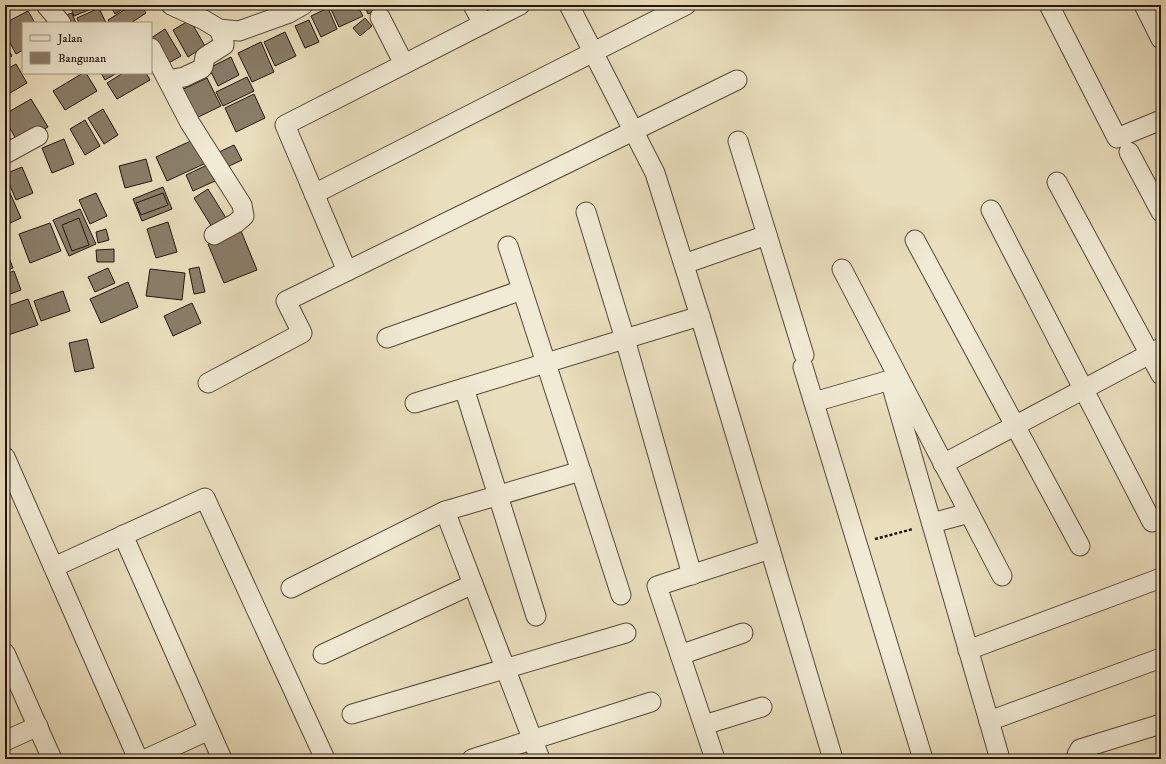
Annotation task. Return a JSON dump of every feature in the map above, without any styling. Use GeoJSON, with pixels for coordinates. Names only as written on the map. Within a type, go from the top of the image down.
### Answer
{"type":"FeatureCollection","features":[{"type":"Feature","properties":{"kind":"street"},"geometry":{"type":"LineString","coordinates":[[46,5],[60,22]]}},
{"type":"Feature","properties":{"kind":"street"},"geometry":{"type":"LineString","coordinates":[[171,5],[204,20],[219,29],[239,31],[289,12],[303,5]]}},
{"type":"Feature","properties":{"kind":"street"},"geometry":{"type":"LineString","coordinates":[[473,5],[483,24]]}},
{"type":"Feature","properties":{"kind":"street"},"geometry":{"type":"LineString","coordinates":[[347,271],[285,125],[520,5]]}},
{"type":"Feature","properties":{"kind":"street"},"geometry":{"type":"LineString","coordinates":[[569,5],[655,173],[700,316],[833,759]]}},
{"type":"Feature","properties":{"kind":"street"},"geometry":{"type":"LineString","coordinates":[[314,194],[686,5]]}},
{"type":"Feature","properties":{"kind":"street"},"geometry":{"type":"LineString","coordinates":[[1049,5],[1117,138],[1161,120]]}},
{"type":"Feature","properties":{"kind":"street"},"geometry":{"type":"LineString","coordinates":[[1144,5],[1161,39]]}},
{"type":"Feature","properties":{"kind":"street"},"geometry":{"type":"LineString","coordinates":[[380,17],[404,64]]}},
{"type":"Feature","properties":{"kind":"street"},"geometry":{"type":"LineString","coordinates":[[168,80],[184,77],[203,67],[205,57],[224,45],[219,29]]}},
{"type":"Feature","properties":{"kind":"street"},"geometry":{"type":"LineString","coordinates":[[152,50],[190,123],[242,205],[244,216],[236,223],[214,235]]}},
{"type":"Feature","properties":{"kind":"street"},"geometry":{"type":"LineString","coordinates":[[208,383],[302,333],[286,300],[737,80]]}},
{"type":"Feature","properties":{"kind":"street"},"geometry":{"type":"LineString","coordinates":[[5,154],[38,136]]}},
{"type":"Feature","properties":{"kind":"street"},"geometry":{"type":"LineString","coordinates":[[738,141],[767,235],[814,402],[924,759]]}},
{"type":"Feature","properties":{"kind":"street"},"geometry":{"type":"LineString","coordinates":[[1128,152],[1161,212]]}},
{"type":"Feature","properties":{"kind":"street"},"geometry":{"type":"LineString","coordinates":[[1057,182],[1155,351],[1161,375]]}},
{"type":"Feature","properties":{"kind":"street"},"geometry":{"type":"LineString","coordinates":[[991,210],[1152,522]]}},
{"type":"Feature","properties":{"kind":"street"},"geometry":{"type":"LineString","coordinates":[[586,212],[625,339],[692,575]]}},
{"type":"Feature","properties":{"kind":"street"},"geometry":{"type":"LineString","coordinates":[[684,264],[767,235]]}},
{"type":"Feature","properties":{"kind":"street"},"geometry":{"type":"LineString","coordinates":[[915,240],[1080,546]]}},
{"type":"Feature","properties":{"kind":"street"},"geometry":{"type":"LineString","coordinates":[[508,246],[621,595]]}},
{"type":"Feature","properties":{"kind":"street"},"geometry":{"type":"LineString","coordinates":[[842,269],[1002,576]]}},
{"type":"Feature","properties":{"kind":"street"},"geometry":{"type":"LineString","coordinates":[[387,338],[522,290]]}},
{"type":"Feature","properties":{"kind":"street"},"geometry":{"type":"LineString","coordinates":[[415,403],[700,316]]}},
{"type":"Feature","properties":{"kind":"street"},"geometry":{"type":"LineString","coordinates":[[943,464],[1155,351]]}},
{"type":"Feature","properties":{"kind":"street"},"geometry":{"type":"LineString","coordinates":[[814,402],[890,380],[1000,759]]}},
{"type":"Feature","properties":{"kind":"street"},"geometry":{"type":"LineString","coordinates":[[464,388],[536,616]]}},
{"type":"Feature","properties":{"kind":"street"},"geometry":{"type":"LineString","coordinates":[[5,457],[138,759]]}},
{"type":"Feature","properties":{"kind":"street"},"geometry":{"type":"LineString","coordinates":[[291,588],[445,511],[581,471]]}},
{"type":"Feature","properties":{"kind":"street"},"geometry":{"type":"LineString","coordinates":[[54,567],[205,498],[325,759]]}},
{"type":"Feature","properties":{"kind":"street"},"geometry":{"type":"LineString","coordinates":[[445,511],[540,759]]}},
{"type":"Feature","properties":{"kind":"street"},"geometry":{"type":"LineString","coordinates":[[932,523],[969,513]]}},
{"type":"Feature","properties":{"kind":"street"},"geometry":{"type":"LineString","coordinates":[[123,535],[222,759]]}},
{"type":"Feature","properties":{"kind":"street"},"geometry":{"type":"LineString","coordinates":[[715,759],[657,586],[770,549]]}},
{"type":"Feature","properties":{"kind":"street"},"geometry":{"type":"LineString","coordinates":[[968,650],[1161,578]]}},
{"type":"Feature","properties":{"kind":"street"},"geometry":{"type":"LineString","coordinates":[[323,654],[473,584]]}},
{"type":"Feature","properties":{"kind":"street"},"geometry":{"type":"LineString","coordinates":[[352,714],[626,633]]}},
{"type":"Feature","properties":{"kind":"street"},"geometry":{"type":"LineString","coordinates":[[680,655],[743,633]]}},
{"type":"Feature","properties":{"kind":"street"},"geometry":{"type":"LineString","coordinates":[[5,653],[52,759]]}},
{"type":"Feature","properties":{"kind":"street"},"geometry":{"type":"LineString","coordinates":[[989,721],[1161,658]]}},
{"type":"Feature","properties":{"kind":"street"},"geometry":{"type":"LineString","coordinates":[[472,759],[651,702]]}},
{"type":"Feature","properties":{"kind":"street"},"geometry":{"type":"LineString","coordinates":[[704,725],[762,707]]}},
{"type":"Feature","properties":{"kind":"street"},"geometry":{"type":"LineString","coordinates":[[1077,759],[1080,749],[1161,724]]}},
{"type":"Feature","properties":{"kind":"street"},"geometry":{"type":"LineString","coordinates":[[5,741],[38,726]]}},
{"type":"Feature","properties":{"kind":"street"},"geometry":{"type":"LineString","coordinates":[[146,759],[209,730]]}},
{"type":"Feature","properties":{"kind":"path"},"geometry":{"type":"LineString","coordinates":[[858,544],[932,523]]}},
{"type":"Feature","properties":{"kind":"building"},"geometry":{"type":"Polygon","coordinates":[[[70,5],[89,5],[91,9],[74,16],[70,5]]]}},
{"type":"Feature","properties":{"kind":"building"},"geometry":{"type":"Polygon","coordinates":[[[110,5],[129,5],[115,14],[110,5]]]}},
{"type":"Feature","properties":{"kind":"building"},"geometry":{"type":"Polygon","coordinates":[[[132,5],[141,5],[146,13],[132,22],[109,22],[108,20],[132,5]]]}},
{"type":"Feature","properties":{"kind":"building"},"geometry":{"type":"Polygon","coordinates":[[[329,5],[357,5],[363,16],[339,27],[329,5]]]}},
{"type":"Feature","properties":{"kind":"building"},"geometry":{"type":"Polygon","coordinates":[[[364,5],[386,5],[368,14],[364,5]]]}},
{"type":"Feature","properties":{"kind":"building"},"geometry":{"type":"Polygon","coordinates":[[[99,8],[106,22],[79,22],[77,18],[99,8]]]}},
{"type":"Feature","properties":{"kind":"building"},"geometry":{"type":"Polygon","coordinates":[[[328,8],[337,29],[321,37],[311,16],[328,8]]]}},
{"type":"Feature","properties":{"kind":"building"},"geometry":{"type":"Polygon","coordinates":[[[28,11],[34,22],[22,22],[22,51],[16,54],[5,33],[5,23],[28,11]]]}},
{"type":"Feature","properties":{"kind":"building"},"geometry":{"type":"Polygon","coordinates":[[[72,13],[76,22],[66,22],[63,16],[72,13]]]}},
{"type":"Feature","properties":{"kind":"building"},"geometry":{"type":"Polygon","coordinates":[[[365,18],[372,26],[360,36],[353,28],[365,18]]]}},
{"type":"Feature","properties":{"kind":"building"},"geometry":{"type":"Polygon","coordinates":[[[190,20],[205,46],[188,57],[173,30],[190,20]]]}},
{"type":"Feature","properties":{"kind":"building"},"geometry":{"type":"Polygon","coordinates":[[[309,20],[319,42],[305,48],[295,26],[309,20]]]}},
{"type":"Feature","properties":{"kind":"building"},"geometry":{"type":"Polygon","coordinates":[[[165,29],[181,56],[165,65],[152,43],[152,37],[165,29]]]}},
{"type":"Feature","properties":{"kind":"building"},"geometry":{"type":"Polygon","coordinates":[[[285,32],[296,56],[275,66],[264,42],[285,32]]]}},
{"type":"Feature","properties":{"kind":"building"},"geometry":{"type":"Polygon","coordinates":[[[261,42],[274,72],[252,82],[238,53],[261,42]]]}},
{"type":"Feature","properties":{"kind":"building"},"geometry":{"type":"Polygon","coordinates":[[[5,44],[12,56],[5,60],[5,44]]]}},
{"type":"Feature","properties":{"kind":"building"},"geometry":{"type":"Polygon","coordinates":[[[231,57],[239,75],[218,86],[209,68],[231,57]]]}},
{"type":"Feature","properties":{"kind":"building"},"geometry":{"type":"Polygon","coordinates":[[[16,64],[27,83],[5,96],[5,70],[16,64]]]}},
{"type":"Feature","properties":{"kind":"building"},"geometry":{"type":"Polygon","coordinates":[[[81,74],[87,74],[97,91],[65,110],[53,91],[81,74]]]}},
{"type":"Feature","properties":{"kind":"building"},"geometry":{"type":"Polygon","coordinates":[[[102,74],[115,74],[105,80],[102,74]]]}},
{"type":"Feature","properties":{"kind":"building"},"geometry":{"type":"Polygon","coordinates":[[[121,74],[147,74],[150,80],[117,99],[107,83],[121,74]]]}},
{"type":"Feature","properties":{"kind":"building"},"geometry":{"type":"Polygon","coordinates":[[[247,77],[254,91],[223,106],[216,92],[247,77]]]}},
{"type":"Feature","properties":{"kind":"building"},"geometry":{"type":"Polygon","coordinates":[[[207,78],[221,106],[190,121],[177,92],[207,78]]]}},
{"type":"Feature","properties":{"kind":"building"},"geometry":{"type":"Polygon","coordinates":[[[254,94],[265,118],[236,132],[225,108],[254,94]]]}},
{"type":"Feature","properties":{"kind":"building"},"geometry":{"type":"Polygon","coordinates":[[[31,99],[48,127],[19,144],[5,120],[5,114],[31,99]]]}},
{"type":"Feature","properties":{"kind":"building"},"geometry":{"type":"Polygon","coordinates":[[[103,109],[118,135],[104,144],[88,118],[103,109]]]}},
{"type":"Feature","properties":{"kind":"building"},"geometry":{"type":"Polygon","coordinates":[[[85,120],[100,146],[85,155],[70,129],[85,120]]]}},
{"type":"Feature","properties":{"kind":"building"},"geometry":{"type":"Polygon","coordinates":[[[5,130],[14,145],[5,151],[5,130]]]}},
{"type":"Feature","properties":{"kind":"building"},"geometry":{"type":"Polygon","coordinates":[[[64,139],[74,164],[52,173],[42,148],[64,139]]]}},
{"type":"Feature","properties":{"kind":"building"},"geometry":{"type":"Polygon","coordinates":[[[195,139],[206,163],[167,181],[156,157],[195,139]]]}},
{"type":"Feature","properties":{"kind":"building"},"geometry":{"type":"Polygon","coordinates":[[[234,145],[242,160],[225,168],[217,153],[234,145]]]}},
{"type":"Feature","properties":{"kind":"building"},"geometry":{"type":"Polygon","coordinates":[[[146,159],[152,181],[125,188],[119,166],[146,159]]]}},
{"type":"Feature","properties":{"kind":"building"},"geometry":{"type":"Polygon","coordinates":[[[207,165],[215,181],[193,191],[186,175],[207,165]]]}},
{"type":"Feature","properties":{"kind":"building"},"geometry":{"type":"Polygon","coordinates":[[[22,167],[33,193],[16,200],[5,174],[22,167]]]}},
{"type":"Feature","properties":{"kind":"building"},"geometry":{"type":"Polygon","coordinates":[[[5,183],[8,191],[5,192],[5,183]]]}},
{"type":"Feature","properties":{"kind":"building"},"geometry":{"type":"Polygon","coordinates":[[[163,187],[172,209],[142,221],[133,199],[163,187]]]}},
{"type":"Feature","properties":{"kind":"building"},"geometry":{"type":"Polygon","coordinates":[[[208,189],[226,218],[212,227],[194,198],[208,189]]]}},
{"type":"Feature","properties":{"kind":"building"},"geometry":{"type":"Polygon","coordinates":[[[10,193],[21,218],[6,225],[5,195],[10,193]]]}},
{"type":"Feature","properties":{"kind":"building"},"geometry":{"type":"Polygon","coordinates":[[[96,193],[107,216],[90,224],[79,200],[96,193]]]}},
{"type":"Feature","properties":{"kind":"building"},"geometry":{"type":"Polygon","coordinates":[[[163,193],[168,205],[141,215],[136,203],[163,193]]]}},
{"type":"Feature","properties":{"kind":"building"},"geometry":{"type":"Polygon","coordinates":[[[80,209],[96,244],[69,256],[53,220],[80,209]]]}},
{"type":"Feature","properties":{"kind":"building"},"geometry":{"type":"Polygon","coordinates":[[[79,218],[89,245],[72,251],[62,225],[79,218]]]}},
{"type":"Feature","properties":{"kind":"building"},"geometry":{"type":"Polygon","coordinates":[[[168,222],[177,252],[156,258],[147,229],[168,222]]]}},
{"type":"Feature","properties":{"kind":"building"},"geometry":{"type":"Polygon","coordinates":[[[50,223],[61,251],[30,263],[19,234],[50,223]]]}},
{"type":"Feature","properties":{"kind":"building"},"geometry":{"type":"Polygon","coordinates":[[[106,229],[109,240],[98,243],[96,232],[106,229]]]}},
{"type":"Feature","properties":{"kind":"building"},"geometry":{"type":"Polygon","coordinates":[[[241,231],[257,270],[224,283],[208,244],[241,231]]]}},
{"type":"Feature","properties":{"kind":"building"},"geometry":{"type":"Polygon","coordinates":[[[114,249],[114,262],[97,262],[96,250],[114,249]]]}},
{"type":"Feature","properties":{"kind":"building"},"geometry":{"type":"Polygon","coordinates":[[[6,250],[13,268],[5,271],[5,251],[6,250]]]}},
{"type":"Feature","properties":{"kind":"building"},"geometry":{"type":"Polygon","coordinates":[[[199,267],[205,292],[194,294],[189,269],[199,267]]]}},
{"type":"Feature","properties":{"kind":"building"},"geometry":{"type":"Polygon","coordinates":[[[108,268],[115,283],[95,292],[88,277],[108,268]]]}},
{"type":"Feature","properties":{"kind":"building"},"geometry":{"type":"Polygon","coordinates":[[[150,269],[185,273],[182,300],[146,296],[150,269]]]}},
{"type":"Feature","properties":{"kind":"building"},"geometry":{"type":"Polygon","coordinates":[[[14,271],[21,290],[5,296],[5,274],[14,271]]]}},
{"type":"Feature","properties":{"kind":"building"},"geometry":{"type":"Polygon","coordinates":[[[128,282],[138,307],[101,323],[90,299],[128,282]]]}},
{"type":"Feature","properties":{"kind":"building"},"geometry":{"type":"Polygon","coordinates":[[[63,291],[70,311],[41,321],[34,301],[63,291]]]}},
{"type":"Feature","properties":{"kind":"building"},"geometry":{"type":"Polygon","coordinates":[[[28,299],[38,325],[5,336],[5,307],[28,299]]]}},
{"type":"Feature","properties":{"kind":"building"},"geometry":{"type":"Polygon","coordinates":[[[192,303],[201,323],[173,336],[164,316],[192,303]]]}},
{"type":"Feature","properties":{"kind":"building"},"geometry":{"type":"Polygon","coordinates":[[[87,339],[94,368],[75,372],[69,343],[87,339]]]}}]}
